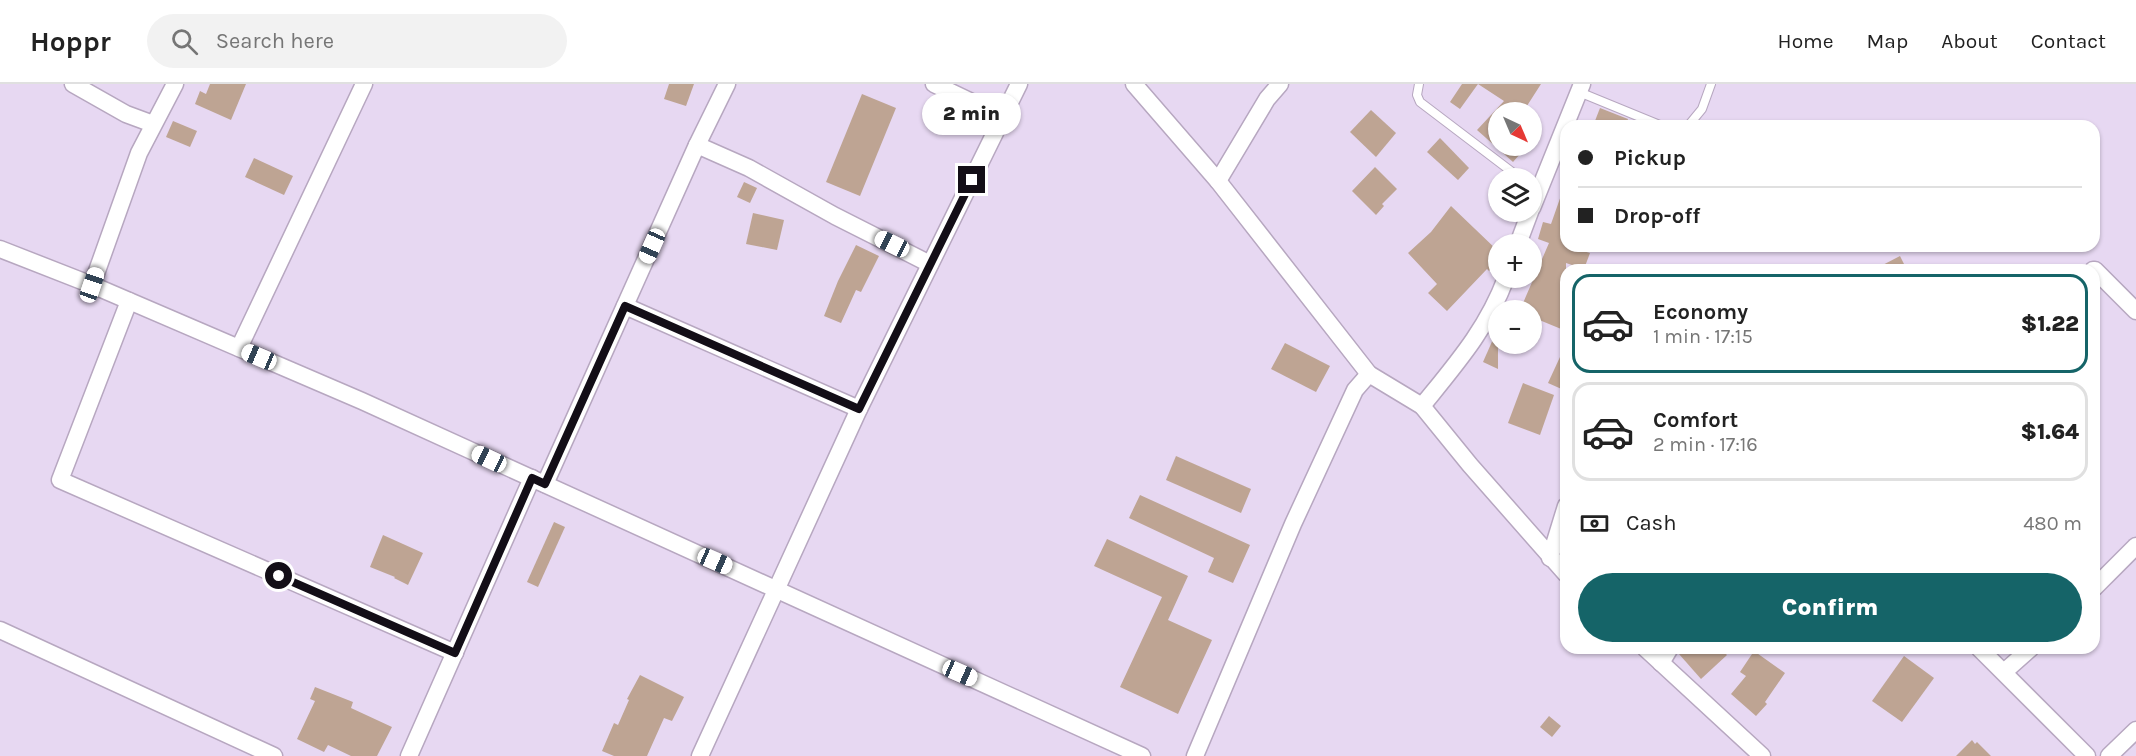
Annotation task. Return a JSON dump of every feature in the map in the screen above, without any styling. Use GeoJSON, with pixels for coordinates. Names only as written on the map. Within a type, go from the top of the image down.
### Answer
{"type":"FeatureCollection","features":[{"type":"Feature","properties":{"kind":"street"},"geometry":{"type":"LineString","coordinates":[[73,84],[126,114],[153,124]]}},
{"type":"Feature","properties":{"kind":"street"},"geometry":{"type":"LineString","coordinates":[[92,285],[139,153],[175,84]]}},
{"type":"Feature","properties":{"kind":"street"},"geometry":{"type":"LineString","coordinates":[[239,348],[364,84]]}},
{"type":"Feature","properties":{"kind":"street"},"geometry":{"type":"LineString","coordinates":[[409,756],[455,653],[625,306],[727,84]]}},
{"type":"Feature","properties":{"kind":"street"},"geometry":{"type":"LineString","coordinates":[[933,84],[1003,117]]}},
{"type":"Feature","properties":{"kind":"street"},"geometry":{"type":"LineString","coordinates":[[700,756],[859,409],[1019,84]]}},
{"type":"Feature","properties":{"kind":"street"},"geometry":{"type":"LineString","coordinates":[[1134,84],[1218,181],[1369,374],[1422,406],[1560,568]]}},
{"type":"Feature","properties":{"kind":"street"},"geometry":{"type":"LineString","coordinates":[[1218,181],[1267,99],[1280,84]]}},
{"type":"Feature","properties":{"kind":"street"},"geometry":{"type":"LineString","coordinates":[[1567,120],[1581,88]]}},
{"type":"Feature","properties":{"kind":"street"},"geometry":{"type":"LineString","coordinates":[[1542,174],[1560,135]]}},
{"type":"Feature","properties":{"kind":"street"},"geometry":{"type":"LineString","coordinates":[[697,145],[749,168],[835,216],[930,264]]}},
{"type":"Feature","properties":{"kind":"street"},"geometry":{"type":"LineString","coordinates":[[0,249],[92,285],[362,401],[1142,756]]}},
{"type":"Feature","properties":{"kind":"street"},"geometry":{"type":"LineString","coordinates":[[2100,275],[2136,311]]}},
{"type":"Feature","properties":{"kind":"street"},"geometry":{"type":"LineString","coordinates":[[1422,406],[1468,351],[1484,326],[1501,288]]}},
{"type":"Feature","properties":{"kind":"street"},"geometry":{"type":"LineString","coordinates":[[129,301],[60,480],[455,653]]}},
{"type":"Feature","properties":{"kind":"street"},"geometry":{"type":"LineString","coordinates":[[625,306],[859,409]]}},
{"type":"Feature","properties":{"kind":"street"},"geometry":{"type":"LineString","coordinates":[[1195,756],[1293,524],[1355,390],[1369,374]]}},
{"type":"Feature","properties":{"kind":"street"},"geometry":{"type":"LineString","coordinates":[[1550,558],[1560,526]]}},
{"type":"Feature","properties":{"kind":"street"},"geometry":{"type":"LineString","coordinates":[[2100,582],[2136,546]]}},
{"type":"Feature","properties":{"kind":"street"},"geometry":{"type":"LineString","coordinates":[[0,630],[274,756]]}},
{"type":"Feature","properties":{"kind":"street"},"geometry":{"type":"LineString","coordinates":[[1985,654],[2087,756]]}},
{"type":"Feature","properties":{"kind":"street"},"geometry":{"type":"LineString","coordinates":[[2004,672],[2024,654]]}},
{"type":"Feature","properties":{"kind":"street"},"geometry":{"type":"LineString","coordinates":[[1666,655],[1762,756]]}},
{"type":"Feature","properties":{"kind":"street"},"geometry":{"type":"LineString","coordinates":[[2109,756],[2136,730]]}},
{"type":"Feature","properties":{"kind":"lane"},"geometry":{"type":"LineString","coordinates":[[1419,84],[1417,95],[1420,102],[1507,168]]}},
{"type":"Feature","properties":{"kind":"lane"},"geometry":{"type":"LineString","coordinates":[[1693,120],[1702,109],[1711,84]]}},
{"type":"Feature","properties":{"kind":"lane"},"geometry":{"type":"LineString","coordinates":[[1581,88],[1649,120]]}},
{"type":"Feature","properties":{"kind":"building"},"geometry":{"type":"Polygon","coordinates":[[[210,84],[246,84],[231,120],[195,104],[200,91],[206,94],[210,84]]]}},
{"type":"Feature","properties":{"kind":"building"},"geometry":{"type":"Polygon","coordinates":[[[669,84],[694,84],[686,106],[664,99],[669,84]]]}},
{"type":"Feature","properties":{"kind":"building"},"geometry":{"type":"Polygon","coordinates":[[[1462,84],[1478,84],[1460,109],[1450,102],[1462,84]]]}},
{"type":"Feature","properties":{"kind":"building"},"geometry":{"type":"Polygon","coordinates":[[[1478,84],[1541,84],[1529,102],[1504,101],[1478,84]]]}},
{"type":"Feature","properties":{"kind":"building"},"geometry":{"type":"Polygon","coordinates":[[[862,94],[896,108],[860,196],[826,182],[862,94]]]}},
{"type":"Feature","properties":{"kind":"building"},"geometry":{"type":"Polygon","coordinates":[[[1600,108],[1628,119],[1628,120],[1595,120],[1600,108]]]}},
{"type":"Feature","properties":{"kind":"building"},"geometry":{"type":"Polygon","coordinates":[[[1371,110],[1396,133],[1376,157],[1350,132],[1371,110]]]}},
{"type":"Feature","properties":{"kind":"building"},"geometry":{"type":"Polygon","coordinates":[[[1488,118],[1488,140],[1477,130],[1488,118]]]}},
{"type":"Feature","properties":{"kind":"building"},"geometry":{"type":"Polygon","coordinates":[[[173,121],[197,131],[190,147],[166,137],[173,121]]]}},
{"type":"Feature","properties":{"kind":"building"},"geometry":{"type":"Polygon","coordinates":[[[1440,138],[1469,168],[1458,180],[1427,152],[1440,138]]]}},
{"type":"Feature","properties":{"kind":"building"},"geometry":{"type":"Polygon","coordinates":[[[1506,156],[1518,156],[1513,162],[1506,156]]]}},
{"type":"Feature","properties":{"kind":"building"},"geometry":{"type":"Polygon","coordinates":[[[254,158],[293,176],[284,195],[245,177],[254,158]]]}},
{"type":"Feature","properties":{"kind":"building"},"geometry":{"type":"Polygon","coordinates":[[[1375,167],[1397,189],[1382,204],[1384,206],[1376,215],[1352,191],[1375,167]]]}},
{"type":"Feature","properties":{"kind":"building"},"geometry":{"type":"Polygon","coordinates":[[[744,182],[757,188],[750,203],[737,197],[744,182]]]}},
{"type":"Feature","properties":{"kind":"building"},"geometry":{"type":"Polygon","coordinates":[[[1560,198],[1560,252],[1590,253],[1586,264],[1560,264],[1560,329],[1542,321],[1542,300],[1524,300],[1530,288],[1542,288],[1542,259],[1549,243],[1542,240],[1542,234],[1539,234],[1543,222],[1551,224],[1560,198]]]}},
{"type":"Feature","properties":{"kind":"building"},"geometry":{"type":"Polygon","coordinates":[[[1451,206],[1488,241],[1488,270],[1447,311],[1428,293],[1437,284],[1408,253],[1431,232],[1451,206]]]}},
{"type":"Feature","properties":{"kind":"building"},"geometry":{"type":"Polygon","coordinates":[[[753,213],[784,220],[777,250],[746,244],[753,213]]]}},
{"type":"Feature","properties":{"kind":"building"},"geometry":{"type":"Polygon","coordinates":[[[856,245],[879,256],[861,292],[856,290],[841,323],[824,316],[856,245]]]}},
{"type":"Feature","properties":{"kind":"building"},"geometry":{"type":"Polygon","coordinates":[[[1900,256],[1904,264],[1885,264],[1900,256]]]}},
{"type":"Feature","properties":{"kind":"building"},"geometry":{"type":"Polygon","coordinates":[[[1285,343],[1330,366],[1316,392],[1271,369],[1285,343]]]}},
{"type":"Feature","properties":{"kind":"building"},"geometry":{"type":"Polygon","coordinates":[[[1488,351],[1488,354],[1498,354],[1498,369],[1483,362],[1488,351]]]}},
{"type":"Feature","properties":{"kind":"building"},"geometry":{"type":"Polygon","coordinates":[[[1560,357],[1560,388],[1548,383],[1560,357]]]}},
{"type":"Feature","properties":{"kind":"building"},"geometry":{"type":"Polygon","coordinates":[[[1523,383],[1554,395],[1540,435],[1508,423],[1523,383]]]}},
{"type":"Feature","properties":{"kind":"building"},"geometry":{"type":"Polygon","coordinates":[[[1176,456],[1251,489],[1241,513],[1166,480],[1176,456]]]}},
{"type":"Feature","properties":{"kind":"building"},"geometry":{"type":"Polygon","coordinates":[[[1140,495],[1250,545],[1233,583],[1208,572],[1214,558],[1129,518],[1140,495]]]}},
{"type":"Feature","properties":{"kind":"building"},"geometry":{"type":"Polygon","coordinates":[[[554,522],[565,527],[538,587],[527,582],[554,522]]]}},
{"type":"Feature","properties":{"kind":"building"},"geometry":{"type":"Polygon","coordinates":[[[383,535],[423,553],[408,585],[370,567],[383,535]]]}},
{"type":"Feature","properties":{"kind":"building"},"geometry":{"type":"Polygon","coordinates":[[[1107,539],[1188,576],[1168,620],[1212,640],[1178,714],[1120,687],[1162,597],[1094,566],[1107,539]]]}},
{"type":"Feature","properties":{"kind":"building"},"geometry":{"type":"Polygon","coordinates":[[[1679,654],[1727,655],[1701,679],[1679,654]]]}},
{"type":"Feature","properties":{"kind":"building"},"geometry":{"type":"Polygon","coordinates":[[[1752,654],[1758,654],[1785,673],[1765,702],[1767,704],[1756,716],[1731,694],[1746,676],[1740,672],[1752,654]]]}},
{"type":"Feature","properties":{"kind":"building"},"geometry":{"type":"Polygon","coordinates":[[[1904,656],[1934,678],[1902,722],[1872,701],[1904,656]]]}},
{"type":"Feature","properties":{"kind":"building"},"geometry":{"type":"Polygon","coordinates":[[[640,675],[684,697],[672,721],[664,718],[647,756],[614,756],[602,751],[614,723],[618,725],[629,700],[627,699],[640,675]]]}},
{"type":"Feature","properties":{"kind":"building"},"geometry":{"type":"Polygon","coordinates":[[[315,687],[353,702],[351,708],[392,727],[377,756],[351,756],[328,745],[324,752],[297,739],[315,701],[310,699],[315,687]]]}},
{"type":"Feature","properties":{"kind":"building"},"geometry":{"type":"Polygon","coordinates":[[[1549,716],[1561,726],[1552,737],[1540,727],[1549,716]]]}},
{"type":"Feature","properties":{"kind":"building"},"geometry":{"type":"Polygon","coordinates":[[[1972,740],[1975,744],[1977,742],[1991,756],[1956,756],[1972,740]]]}},
{"type":"Feature","properties":{"kind":"route"},"geometry":{"type":"LineString","coordinates":[[279,576],[455,653],[532,478],[545,484],[625,306],[859,409],[972,180]]}}]}
